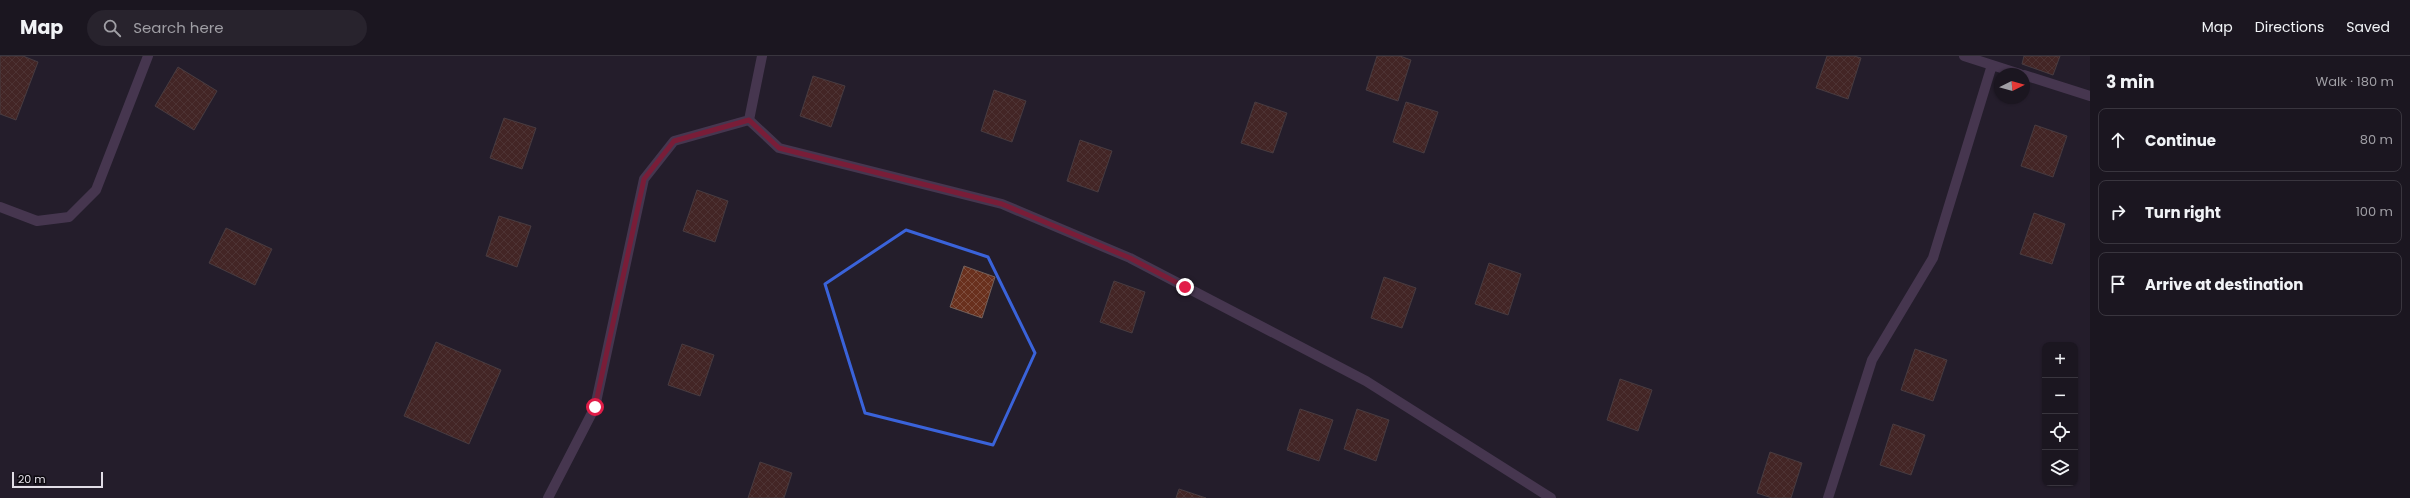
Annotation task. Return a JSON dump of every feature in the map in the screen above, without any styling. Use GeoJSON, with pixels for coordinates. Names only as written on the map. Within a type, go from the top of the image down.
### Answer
{"type":"FeatureCollection","features":[{"type":"Feature","properties":{"kind":"street"},"geometry":{"type":"LineString","coordinates":[[0,207],[37,220],[69,217],[96,190],[148,56]]}},
{"type":"Feature","properties":{"kind":"street"},"geometry":{"type":"LineString","coordinates":[[749,120],[762,56]]}},
{"type":"Feature","properties":{"kind":"street"},"geometry":{"type":"LineString","coordinates":[[1964,56],[2001,68]]}},
{"type":"Feature","properties":{"kind":"street"},"geometry":{"type":"LineString","coordinates":[[1828,498],[1872,360],[1933,258],[1992,65]]}},
{"type":"Feature","properties":{"kind":"street"},"geometry":{"type":"LineString","coordinates":[[2030,77],[2090,96]]}},
{"type":"Feature","properties":{"kind":"street"},"geometry":{"type":"LineString","coordinates":[[548,498],[595,407],[644,179],[674,141],[749,120]]}},
{"type":"Feature","properties":{"kind":"street"},"geometry":{"type":"LineString","coordinates":[[749,120],[779,148],[1002,204],[1130,258],[1366,381],[1551,498]]}},
{"type":"Feature","properties":{"kind":"highlighted area"},"geometry":{"type":"Polygon","coordinates":[[[906,230],[988,257],[1035,353],[993,445],[865,413],[825,284],[906,230]]]}},
{"type":"Feature","properties":{"kind":"building"},"geometry":{"type":"Polygon","coordinates":[[[0,56],[23,56],[38,62],[16,120],[0,114],[0,56]]]}},
{"type":"Feature","properties":{"kind":"building"},"geometry":{"type":"Polygon","coordinates":[[[1377,56],[1400,56],[1411,60],[1398,101],[1366,90],[1377,56]]]}},
{"type":"Feature","properties":{"kind":"building"},"geometry":{"type":"Polygon","coordinates":[[[1827,56],[1854,56],[1861,58],[1848,99],[1816,88],[1827,56]]]}},
{"type":"Feature","properties":{"kind":"building"},"geometry":{"type":"Polygon","coordinates":[[[2024,56],[2060,56],[2053,75],[2022,64],[2024,56]]]}},
{"type":"Feature","properties":{"kind":"building"},"geometry":{"type":"Polygon","coordinates":[[[178,67],[217,91],[194,130],[155,106],[178,67]]]}},
{"type":"Feature","properties":{"kind":"building"},"geometry":{"type":"Polygon","coordinates":[[[813,76],[845,86],[831,127],[800,116],[813,76]]]}},
{"type":"Feature","properties":{"kind":"building"},"geometry":{"type":"Polygon","coordinates":[[[994,90],[1026,101],[1012,142],[981,131],[994,90]]]}},
{"type":"Feature","properties":{"kind":"building"},"geometry":{"type":"Polygon","coordinates":[[[1255,102],[1287,113],[1273,153],[1241,143],[1255,102]]]}},
{"type":"Feature","properties":{"kind":"building"},"geometry":{"type":"Polygon","coordinates":[[[1406,102],[1438,112],[1424,153],[1393,142],[1406,102]]]}},
{"type":"Feature","properties":{"kind":"building"},"geometry":{"type":"Polygon","coordinates":[[[504,118],[536,128],[522,169],[490,158],[504,118]]]}},
{"type":"Feature","properties":{"kind":"building"},"geometry":{"type":"Polygon","coordinates":[[[2035,125],[2067,136],[2053,177],[2021,166],[2035,125]]]}},
{"type":"Feature","properties":{"kind":"building"},"geometry":{"type":"Polygon","coordinates":[[[1080,140],[1112,151],[1098,192],[1067,181],[1080,140]]]}},
{"type":"Feature","properties":{"kind":"building"},"geometry":{"type":"Polygon","coordinates":[[[697,190],[728,201],[715,242],[683,231],[697,190]]]}},
{"type":"Feature","properties":{"kind":"building"},"geometry":{"type":"Polygon","coordinates":[[[2034,213],[2065,224],[2052,264],[2020,254],[2034,213]]]}},
{"type":"Feature","properties":{"kind":"building"},"geometry":{"type":"Polygon","coordinates":[[[499,216],[531,226],[517,267],[486,256],[499,216]]]}},
{"type":"Feature","properties":{"kind":"building"},"geometry":{"type":"Polygon","coordinates":[[[226,228],[272,249],[255,285],[209,263],[226,228]]]}},
{"type":"Feature","properties":{"kind":"building"},"geometry":{"type":"Polygon","coordinates":[[[1489,263],[1521,274],[1508,315],[1475,304],[1489,263]]]}},
{"type":"Feature","properties":{"kind":"building"},"geometry":{"type":"Polygon","coordinates":[[[964,266],[995,277],[982,318],[950,307],[964,266]]]}},
{"type":"Feature","properties":{"kind":"building"},"geometry":{"type":"Polygon","coordinates":[[[1384,277],[1416,288],[1402,328],[1371,318],[1384,277]]]}},
{"type":"Feature","properties":{"kind":"building"},"geometry":{"type":"Polygon","coordinates":[[[1114,281],[1145,292],[1132,333],[1100,322],[1114,281]]]}},
{"type":"Feature","properties":{"kind":"building"},"geometry":{"type":"Polygon","coordinates":[[[436,342],[501,370],[469,444],[404,416],[436,342]]]}},
{"type":"Feature","properties":{"kind":"building"},"geometry":{"type":"Polygon","coordinates":[[[682,344],[714,355],[700,396],[668,385],[682,344]]]}},
{"type":"Feature","properties":{"kind":"building"},"geometry":{"type":"Polygon","coordinates":[[[1915,349],[1947,360],[1933,401],[1901,390],[1915,349]]]}},
{"type":"Feature","properties":{"kind":"building"},"geometry":{"type":"Polygon","coordinates":[[[1620,379],[1652,390],[1638,431],[1607,420],[1620,379]]]}},
{"type":"Feature","properties":{"kind":"building"},"geometry":{"type":"Polygon","coordinates":[[[1300,409],[1333,420],[1319,461],[1287,450],[1300,409]]]}},
{"type":"Feature","properties":{"kind":"building"},"geometry":{"type":"Polygon","coordinates":[[[1357,409],[1389,420],[1376,461],[1344,449],[1357,409]]]}},
{"type":"Feature","properties":{"kind":"building"},"geometry":{"type":"Polygon","coordinates":[[[1893,424],[1925,435],[1911,475],[1880,465],[1893,424]]]}},
{"type":"Feature","properties":{"kind":"building"},"geometry":{"type":"Polygon","coordinates":[[[1770,452],[1802,463],[1791,498],[1772,498],[1757,493],[1770,452]]]}},
{"type":"Feature","properties":{"kind":"building"},"geometry":{"type":"Polygon","coordinates":[[[760,462],[792,473],[784,498],[748,498],[760,462]]]}},
{"type":"Feature","properties":{"kind":"building"},"geometry":{"type":"Polygon","coordinates":[[[1179,489],[1206,498],[1176,498],[1179,489]]]}},
{"type":"Feature","properties":{"kind":"route"},"geometry":{"type":"LineString","coordinates":[[595,407],[644,179],[674,141],[749,120],[779,148],[1002,204],[1130,258],[1185,287]]}}]}
